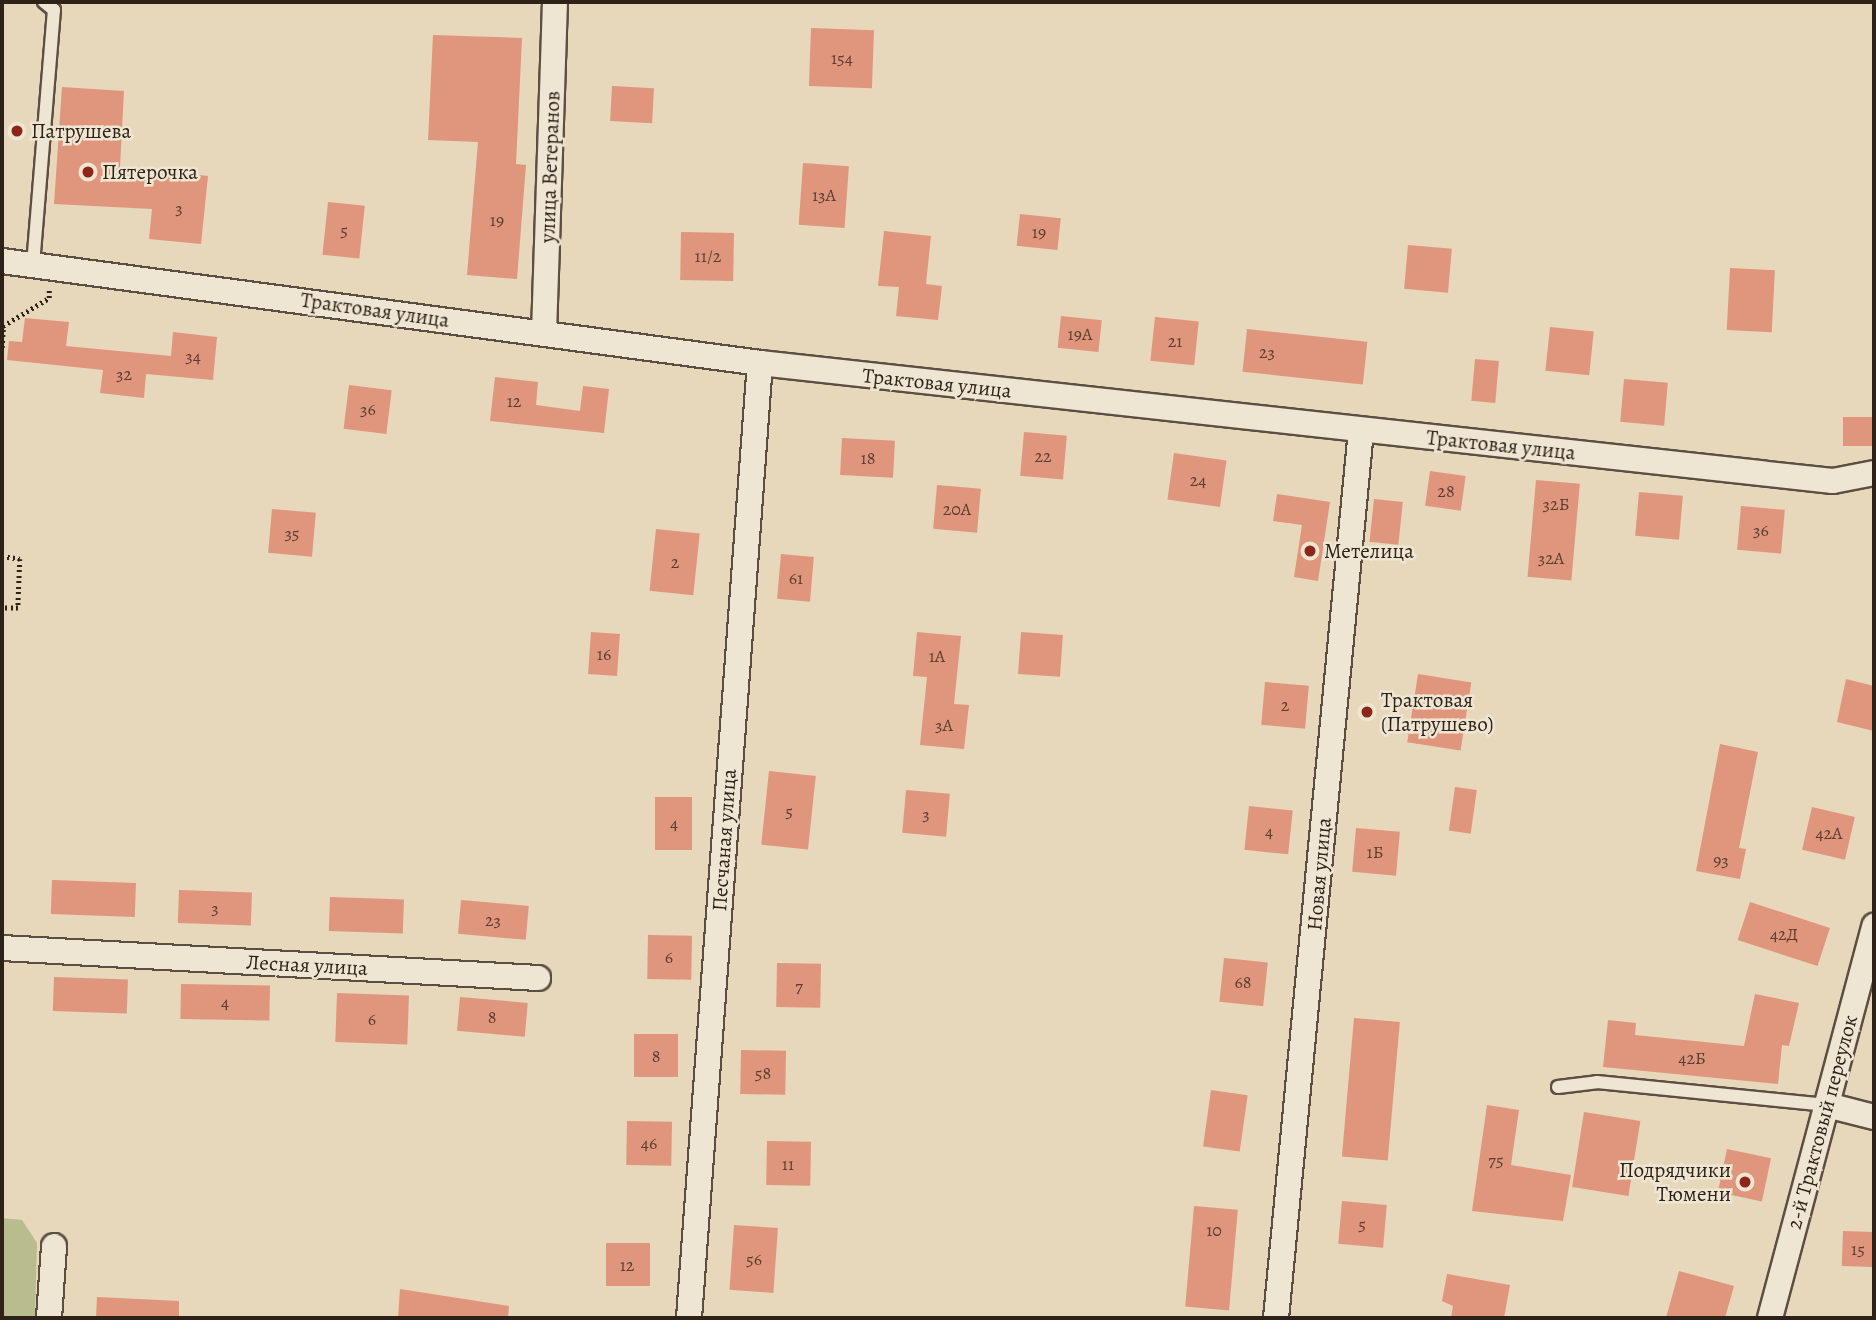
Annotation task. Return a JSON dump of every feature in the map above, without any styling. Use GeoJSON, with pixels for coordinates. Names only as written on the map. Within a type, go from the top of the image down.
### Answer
{"type":"FeatureCollection","features":[{"type":"Feature","properties":{"kind":"street","name":"улица Ветеранов"},"geometry":{"type":"LineString","coordinates":[[544,333],[555,2]]}},
{"type":"Feature","properties":{"kind":"street","name":"Трактовая улица"},"geometry":{"type":"LineString","coordinates":[[2,261],[760,363],[1833,481],[1874,473]]}},
{"type":"Feature","properties":{"kind":"street","name":"Песчаная улица"},"geometry":{"type":"LineString","coordinates":[[689,1318],[760,363]]}},
{"type":"Feature","properties":{"kind":"street","name":"Новая улица"},"geometry":{"type":"LineString","coordinates":[[1276,1318],[1362,430]]}},
{"type":"Feature","properties":{"kind":"street","name":"2-й Трактовый переулок"},"geometry":{"type":"LineString","coordinates":[[1769,1318],[1874,926]]}},
{"type":"Feature","properties":{"kind":"street","name":"Лесная улица"},"geometry":{"type":"LineString","coordinates":[[2,948],[538,978]]}},
{"type":"Feature","properties":{"kind":"street"},"geometry":{"type":"LineString","coordinates":[[1828,1105],[1874,1117]]}},
{"type":"Feature","properties":{"kind":"street"},"geometry":{"type":"LineString","coordinates":[[49,1318],[54,1246]]}},
{"type":"Feature","properties":{"kind":"lane"},"geometry":{"type":"LineString","coordinates":[[33,265],[54,10],[44,2]]}},
{"type":"Feature","properties":{"kind":"lane"},"geometry":{"type":"LineString","coordinates":[[1558,1087],[1597,1082],[1828,1105]]}},
{"type":"Feature","properties":{"kind":"path"},"geometry":{"type":"LineString","coordinates":[[2,556],[20,559],[18,608],[2,608]]}},
{"type":"Feature","properties":{"kind":"green space"},"geometry":{"type":"Polygon","coordinates":[[[2,1218],[22,1220],[37,1243],[35,1318],[2,1318],[2,1218]]]}},
{"type":"Feature","properties":{"kind":"building"},"geometry":{"type":"Polygon","coordinates":[[[811,28],[874,30],[872,88],[809,86],[811,28]]]}},
{"type":"Feature","properties":{"kind":"building"},"geometry":{"type":"Polygon","coordinates":[[[433,35],[522,38],[516,164],[526,165],[517,279],[467,275],[478,142],[428,140],[433,35]]]}},
{"type":"Feature","properties":{"kind":"building"},"geometry":{"type":"Polygon","coordinates":[[[612,86],[654,88],[652,123],[610,121],[612,86]]]}},
{"type":"Feature","properties":{"kind":"building"},"geometry":{"type":"Polygon","coordinates":[[[62,87],[124,91],[120,167],[208,176],[201,244],[149,239],[152,209],[54,204],[62,87]]]}},
{"type":"Feature","properties":{"kind":"building"},"geometry":{"type":"Polygon","coordinates":[[[803,163],[849,166],[845,228],[799,225],[803,163]]]}},
{"type":"Feature","properties":{"kind":"building"},"geometry":{"type":"Polygon","coordinates":[[[328,202],[365,206],[359,259],[322,255],[328,202]]]}},
{"type":"Feature","properties":{"kind":"building"},"geometry":{"type":"Polygon","coordinates":[[[1020,214],[1061,218],[1057,250],[1017,246],[1020,214]]]}},
{"type":"Feature","properties":{"kind":"building"},"geometry":{"type":"Polygon","coordinates":[[[884,231],[931,236],[926,284],[942,286],[938,320],[896,316],[899,287],[878,286],[884,231]]]}},
{"type":"Feature","properties":{"kind":"building"},"geometry":{"type":"Polygon","coordinates":[[[681,232],[734,233],[733,281],[680,280],[681,232]]]}},
{"type":"Feature","properties":{"kind":"building"},"geometry":{"type":"Polygon","coordinates":[[[1408,245],[1452,249],[1448,293],[1404,289],[1408,245]]]}},
{"type":"Feature","properties":{"kind":"building"},"geometry":{"type":"Polygon","coordinates":[[[1730,268],[1775,270],[1772,332],[1727,330],[1730,268]]]}},
{"type":"Feature","properties":{"kind":"building"},"geometry":{"type":"Polygon","coordinates":[[[1061,316],[1102,320],[1098,352],[1058,348],[1061,316]]]}},
{"type":"Feature","properties":{"kind":"building"},"geometry":{"type":"Polygon","coordinates":[[[1155,317],[1199,322],[1194,365],[1150,361],[1155,317]]]}},
{"type":"Feature","properties":{"kind":"building"},"geometry":{"type":"Polygon","coordinates":[[[25,318],[69,322],[66,346],[171,356],[173,332],[217,337],[213,380],[146,374],[144,398],[100,393],[103,370],[7,360],[9,341],[22,342],[25,318]]]}},
{"type":"Feature","properties":{"kind":"building"},"geometry":{"type":"Polygon","coordinates":[[[1550,327],[1594,332],[1589,375],[1545,371],[1550,327]]]}},
{"type":"Feature","properties":{"kind":"building"},"geometry":{"type":"Polygon","coordinates":[[[1247,329],[1367,342],[1363,384],[1243,372],[1247,329]]]}},
{"type":"Feature","properties":{"kind":"building"},"geometry":{"type":"Polygon","coordinates":[[[1475,359],[1499,361],[1495,403],[1471,401],[1475,359]]]}},
{"type":"Feature","properties":{"kind":"building"},"geometry":{"type":"Polygon","coordinates":[[[495,377],[538,382],[536,405],[580,411],[583,386],[609,389],[604,433],[490,421],[495,377]]]}},
{"type":"Feature","properties":{"kind":"building"},"geometry":{"type":"Polygon","coordinates":[[[1624,379],[1668,383],[1664,426],[1620,422],[1624,379]]]}},
{"type":"Feature","properties":{"kind":"building"},"geometry":{"type":"Polygon","coordinates":[[[349,385],[392,390],[386,434],[344,429],[349,385]]]}},
{"type":"Feature","properties":{"kind":"building"},"geometry":{"type":"Polygon","coordinates":[[[1843,417],[1874,417],[1874,446],[1843,446],[1843,417]]]}},
{"type":"Feature","properties":{"kind":"building"},"geometry":{"type":"Polygon","coordinates":[[[1024,432],[1067,436],[1063,480],[1020,476],[1024,432]]]}},
{"type":"Feature","properties":{"kind":"building"},"geometry":{"type":"Polygon","coordinates":[[[842,438],[895,441],[893,478],[840,475],[842,438]]]}},
{"type":"Feature","properties":{"kind":"building"},"geometry":{"type":"Polygon","coordinates":[[[1174,453],[1226,460],[1220,507],[1167,500],[1174,453]]]}},
{"type":"Feature","properties":{"kind":"building"},"geometry":{"type":"Polygon","coordinates":[[[1430,471],[1466,476],[1461,511],[1425,506],[1430,471]]]}},
{"type":"Feature","properties":{"kind":"building"},"geometry":{"type":"Polygon","coordinates":[[[1536,480],[1580,484],[1571,580],[1528,577],[1536,480]]]}},
{"type":"Feature","properties":{"kind":"building"},"geometry":{"type":"Polygon","coordinates":[[[937,485],[981,489],[977,533],[933,529],[937,485]]]}},
{"type":"Feature","properties":{"kind":"building"},"geometry":{"type":"Polygon","coordinates":[[[1639,492],[1683,496],[1679,540],[1635,536],[1639,492]]]}},
{"type":"Feature","properties":{"kind":"building","name":"Метелица"},"geometry":{"type":"Polygon","coordinates":[[[1277,494],[1330,502],[1318,581],[1294,577],[1302,525],[1273,521],[1277,494]]]}},
{"type":"Feature","properties":{"kind":"building"},"geometry":{"type":"Polygon","coordinates":[[[1374,499],[1403,502],[1398,545],[1370,542],[1374,499]]]}},
{"type":"Feature","properties":{"kind":"building"},"geometry":{"type":"Polygon","coordinates":[[[1741,506],[1785,510],[1781,554],[1737,550],[1741,506]]]}},
{"type":"Feature","properties":{"kind":"building"},"geometry":{"type":"Polygon","coordinates":[[[272,509],[316,513],[312,557],[268,553],[272,509]]]}},
{"type":"Feature","properties":{"kind":"building"},"geometry":{"type":"Polygon","coordinates":[[[656,529],[700,534],[693,595],[650,591],[656,529]]]}},
{"type":"Feature","properties":{"kind":"building"},"geometry":{"type":"Polygon","coordinates":[[[781,554],[814,557],[810,602],[777,599],[781,554]]]}},
{"type":"Feature","properties":{"kind":"building"},"geometry":{"type":"Polygon","coordinates":[[[591,632],[620,634],[617,676],[588,674],[591,632]]]}},
{"type":"Feature","properties":{"kind":"building"},"geometry":{"type":"Polygon","coordinates":[[[917,632],[961,636],[954,704],[969,705],[964,749],[920,745],[927,677],[913,676],[917,632]]]}},
{"type":"Feature","properties":{"kind":"building"},"geometry":{"type":"Polygon","coordinates":[[[1021,632],[1063,635],[1060,677],[1018,674],[1021,632]]]}},
{"type":"Feature","properties":{"kind":"building"},"geometry":{"type":"Polygon","coordinates":[[[1418,674],[1471,682],[1461,751],[1407,742],[1418,674]]]}},
{"type":"Feature","properties":{"kind":"building"},"geometry":{"type":"Polygon","coordinates":[[[1846,679],[1874,686],[1874,731],[1837,722],[1846,679]]]}},
{"type":"Feature","properties":{"kind":"building"},"geometry":{"type":"Polygon","coordinates":[[[1265,682],[1309,686],[1305,729],[1261,725],[1265,682]]]}},
{"type":"Feature","properties":{"kind":"building"},"geometry":{"type":"Polygon","coordinates":[[[1720,744],[1758,752],[1739,848],[1746,849],[1740,879],[1696,871],[1720,744]]]}},
{"type":"Feature","properties":{"kind":"building"},"geometry":{"type":"Polygon","coordinates":[[[769,771],[816,776],[808,850],[761,845],[769,771]]]}},
{"type":"Feature","properties":{"kind":"building"},"geometry":{"type":"Polygon","coordinates":[[[1455,787],[1477,790],[1471,834],[1449,831],[1455,787]]]}},
{"type":"Feature","properties":{"kind":"building"},"geometry":{"type":"Polygon","coordinates":[[[906,790],[950,794],[946,837],[902,833],[906,790]]]}},
{"type":"Feature","properties":{"kind":"building"},"geometry":{"type":"Polygon","coordinates":[[[655,797],[692,797],[692,850],[655,850],[655,797]]]}},
{"type":"Feature","properties":{"kind":"building"},"geometry":{"type":"Polygon","coordinates":[[[1249,806],[1293,811],[1288,854],[1244,850],[1249,806]]]}},
{"type":"Feature","properties":{"kind":"building"},"geometry":{"type":"Polygon","coordinates":[[[1812,807],[1855,817],[1845,860],[1802,850],[1812,807]]]}},
{"type":"Feature","properties":{"kind":"building"},"geometry":{"type":"Polygon","coordinates":[[[1356,828],[1400,832],[1396,876],[1352,872],[1356,828]]]}},
{"type":"Feature","properties":{"kind":"building"},"geometry":{"type":"Polygon","coordinates":[[[52,880],[136,883],[135,917],[51,914],[52,880]]]}},
{"type":"Feature","properties":{"kind":"building"},"geometry":{"type":"Polygon","coordinates":[[[179,890],[252,893],[251,926],[178,923],[179,890]]]}},
{"type":"Feature","properties":{"kind":"building"},"geometry":{"type":"Polygon","coordinates":[[[330,897],[404,900],[403,934],[329,931],[330,897]]]}},
{"type":"Feature","properties":{"kind":"building"},"geometry":{"type":"Polygon","coordinates":[[[461,900],[529,906],[526,940],[458,934],[461,900]]]}},
{"type":"Feature","properties":{"kind":"building"},"geometry":{"type":"Polygon","coordinates":[[[1750,902],[1830,928],[1818,966],[1738,940],[1750,902]]]}},
{"type":"Feature","properties":{"kind":"building"},"geometry":{"type":"Polygon","coordinates":[[[648,935],[692,936],[691,980],[647,979],[648,935]]]}},
{"type":"Feature","properties":{"kind":"building"},"geometry":{"type":"Polygon","coordinates":[[[1224,958],[1268,963],[1263,1006],[1219,1002],[1224,958]]]}},
{"type":"Feature","properties":{"kind":"building"},"geometry":{"type":"Polygon","coordinates":[[[777,963],[821,964],[820,1008],[776,1007],[777,963]]]}},
{"type":"Feature","properties":{"kind":"building"},"geometry":{"type":"Polygon","coordinates":[[[54,977],[128,980],[127,1014],[53,1011],[54,977]]]}},
{"type":"Feature","properties":{"kind":"building"},"geometry":{"type":"Polygon","coordinates":[[[181,984],[270,986],[269,1021],[180,1019],[181,984]]]}},
{"type":"Feature","properties":{"kind":"building"},"geometry":{"type":"Polygon","coordinates":[[[337,993],[409,996],[407,1044],[335,1042],[337,993]]]}},
{"type":"Feature","properties":{"kind":"building"},"geometry":{"type":"Polygon","coordinates":[[[1755,994],[1799,1003],[1789,1046],[1782,1045],[1778,1084],[1603,1067],[1608,1020],[1636,1023],[1635,1035],[1744,1046],[1755,994]]]}},
{"type":"Feature","properties":{"kind":"building"},"geometry":{"type":"Polygon","coordinates":[[[460,997],[528,1003],[525,1037],[457,1031],[460,997]]]}},
{"type":"Feature","properties":{"kind":"building"},"geometry":{"type":"Polygon","coordinates":[[[1354,1018],[1400,1022],[1388,1160],[1342,1156],[1354,1018]]]}},
{"type":"Feature","properties":{"kind":"building"},"geometry":{"type":"Polygon","coordinates":[[[634,1034],[678,1034],[678,1077],[634,1077],[634,1034]]]}},
{"type":"Feature","properties":{"kind":"building"},"geometry":{"type":"Polygon","coordinates":[[[741,1050],[786,1051],[785,1095],[740,1094],[741,1050]]]}},
{"type":"Feature","properties":{"kind":"building"},"geometry":{"type":"Polygon","coordinates":[[[1211,1090],[1248,1095],[1240,1152],[1203,1146],[1211,1090]]]}},
{"type":"Feature","properties":{"kind":"building"},"geometry":{"type":"Polygon","coordinates":[[[1487,1105],[1519,1110],[1511,1165],[1571,1175],[1563,1221],[1472,1211],[1487,1105]]]}},
{"type":"Feature","properties":{"kind":"building"},"geometry":{"type":"Polygon","coordinates":[[[1584,1112],[1640,1121],[1628,1196],[1572,1187],[1584,1112]]]}},
{"type":"Feature","properties":{"kind":"building"},"geometry":{"type":"Polygon","coordinates":[[[627,1121],[672,1122],[671,1166],[626,1165],[627,1121]]]}},
{"type":"Feature","properties":{"kind":"building"},"geometry":{"type":"Polygon","coordinates":[[[767,1141],[811,1142],[810,1186],[766,1185],[767,1141]]]}},
{"type":"Feature","properties":{"kind":"building"},"geometry":{"type":"Polygon","coordinates":[[[1727,1149],[1771,1158],[1762,1201],[1718,1192],[1727,1149]]]}},
{"type":"Feature","properties":{"kind":"building"},"geometry":{"type":"Polygon","coordinates":[[[1342,1201],[1387,1205],[1383,1248],[1338,1244],[1342,1201]]]}},
{"type":"Feature","properties":{"kind":"building"},"geometry":{"type":"Polygon","coordinates":[[[1194,1206],[1238,1210],[1229,1310],[1185,1307],[1194,1206]]]}},
{"type":"Feature","properties":{"kind":"building"},"geometry":{"type":"Polygon","coordinates":[[[734,1225],[778,1228],[773,1293],[729,1290],[734,1225]]]}},
{"type":"Feature","properties":{"kind":"building"},"geometry":{"type":"Polygon","coordinates":[[[1843,1231],[1874,1232],[1873,1267],[1842,1266],[1843,1231]]]}},
{"type":"Feature","properties":{"kind":"building"},"geometry":{"type":"Polygon","coordinates":[[[606,1243],[650,1243],[650,1286],[606,1286],[606,1243]]]}},
{"type":"Feature","properties":{"kind":"building"},"geometry":{"type":"Polygon","coordinates":[[[1679,1271],[1734,1286],[1725,1318],[1666,1318],[1679,1271]]]}},
{"type":"Feature","properties":{"kind":"building"},"geometry":{"type":"Polygon","coordinates":[[[1447,1274],[1510,1285],[1504,1318],[1451,1318],[1453,1306],[1442,1301],[1447,1274]]]}},
{"type":"Feature","properties":{"kind":"building"},"geometry":{"type":"Polygon","coordinates":[[[400,1289],[509,1306],[508,1318],[398,1318],[400,1289]]]}},
{"type":"Feature","properties":{"kind":"building"},"geometry":{"type":"Polygon","coordinates":[[[97,1297],[179,1301],[179,1318],[96,1318],[97,1297]]]}},
{"type":"Feature","properties":{"kind":"place","name":"Патрушева"},"geometry":{"type":"Point","coordinates":[17,131]}},
{"type":"Feature","properties":{"kind":"place","name":"Пятерочка"},"geometry":{"type":"Point","coordinates":[88,172]}},
{"type":"Feature","properties":{"kind":"place","name":"Метелица"},"geometry":{"type":"Point","coordinates":[1310,551]}},
{"type":"Feature","properties":{"kind":"place","name":"Трактовая (Патрушево)"},"geometry":{"type":"Point","coordinates":[1367,712]}},
{"type":"Feature","properties":{"kind":"place","name":"Подрядчики Тюмени"},"geometry":{"type":"Point","coordinates":[1745,1182]}}]}
